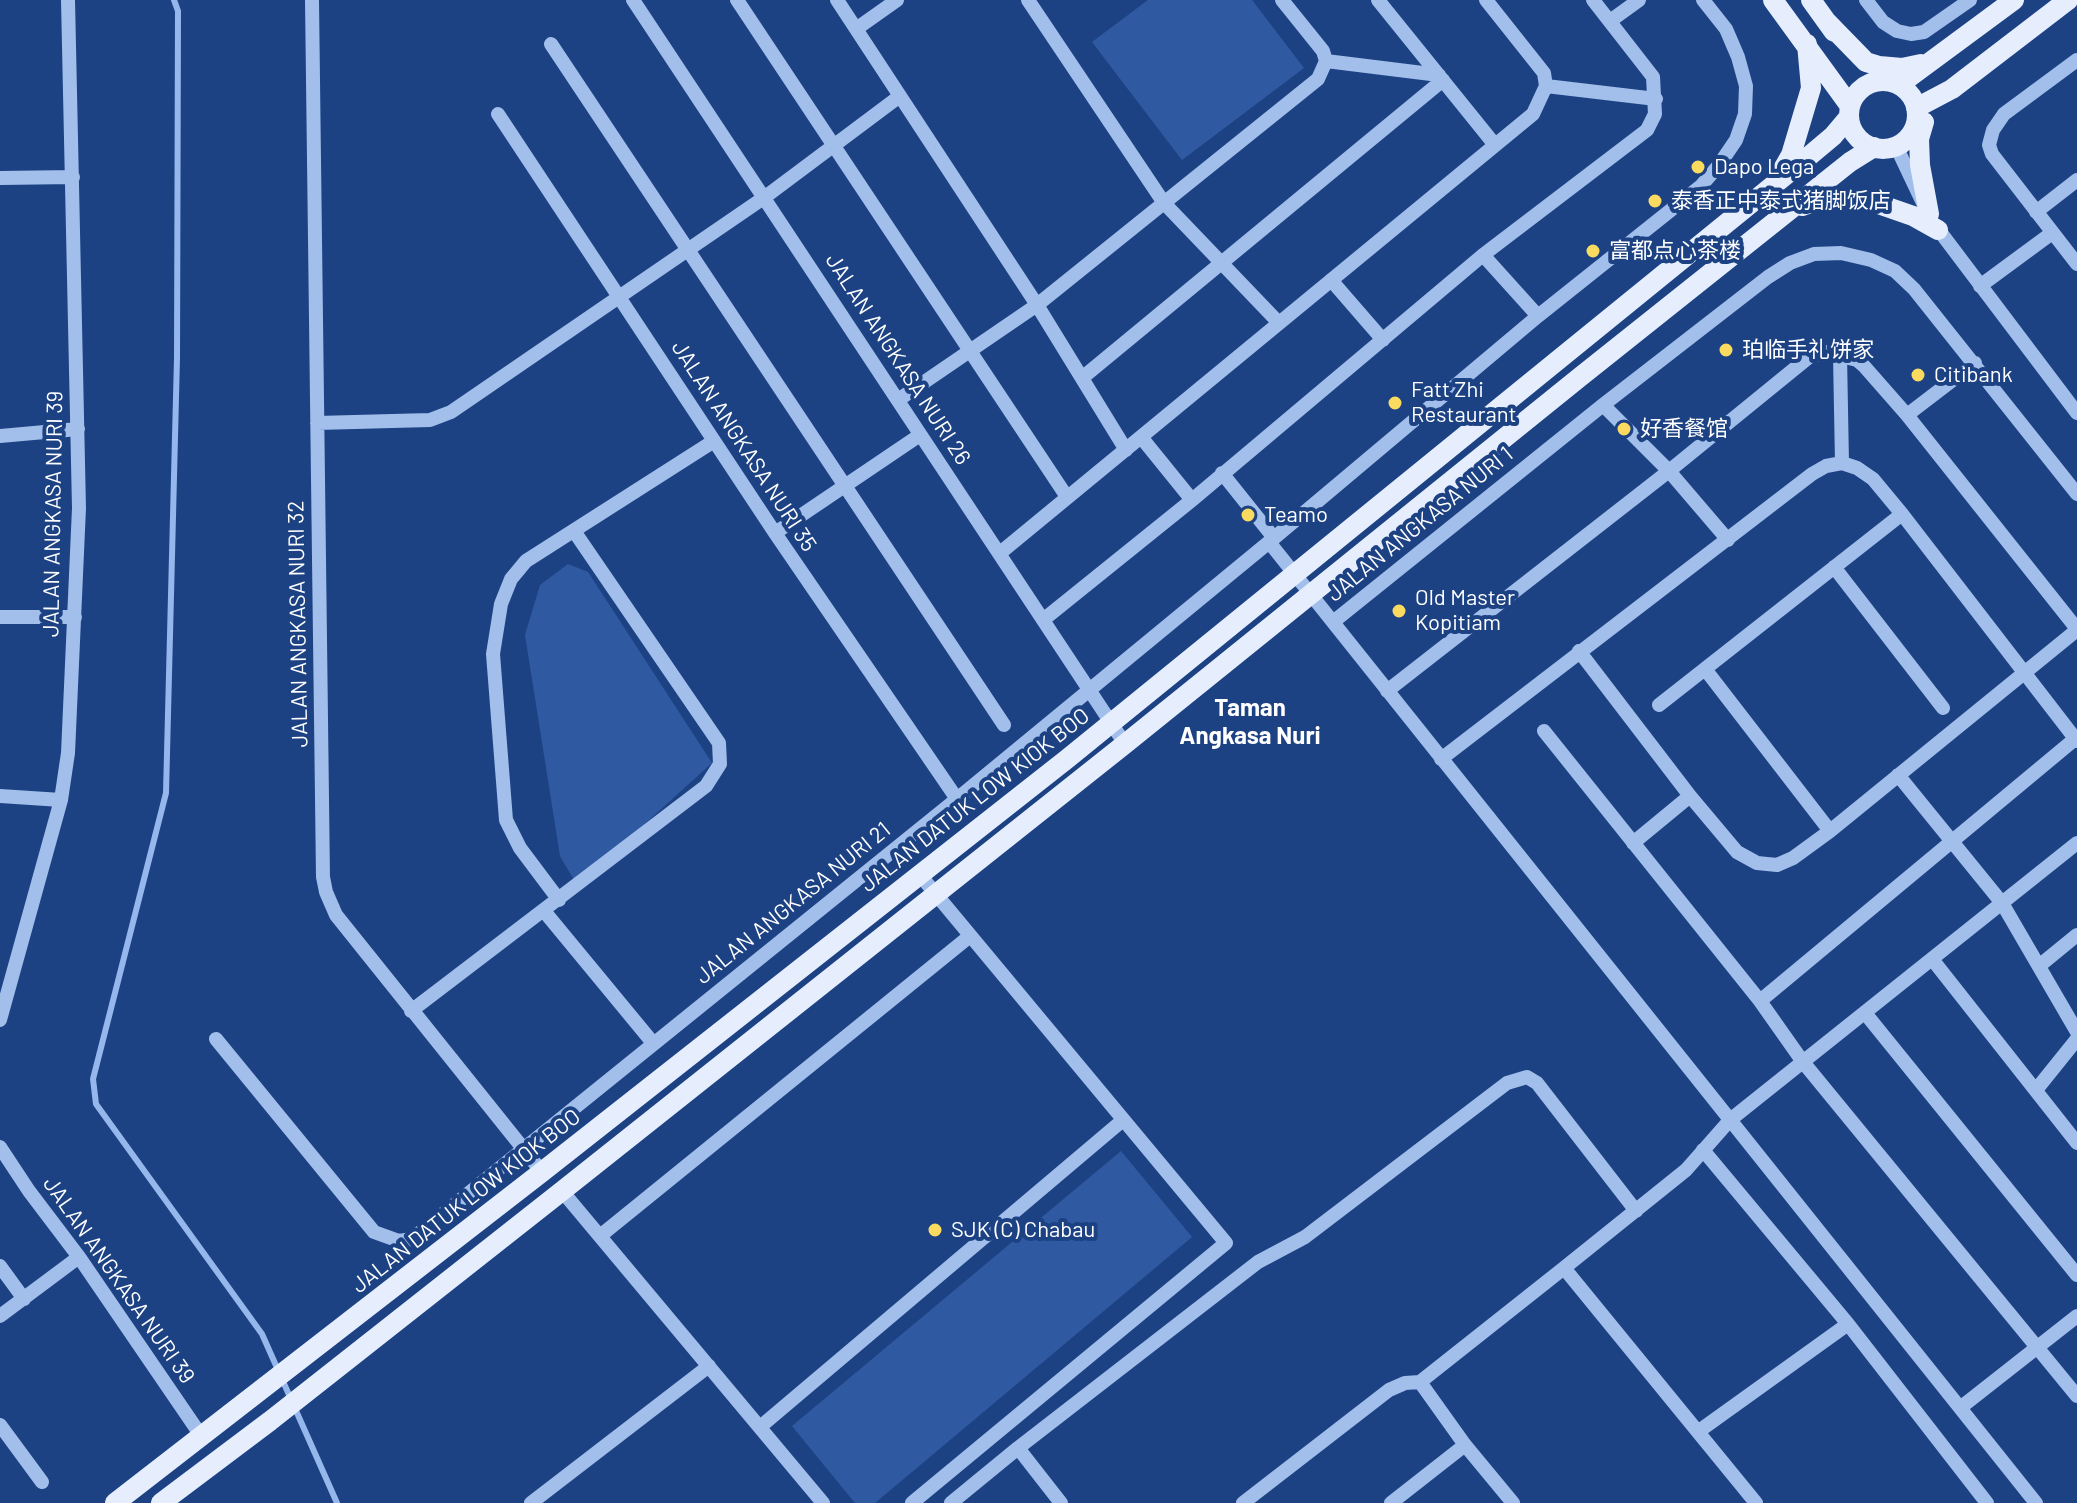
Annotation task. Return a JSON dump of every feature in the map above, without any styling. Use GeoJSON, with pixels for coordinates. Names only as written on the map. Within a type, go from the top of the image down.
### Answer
{"type":"FeatureCollection","features":[{"type":"Feature","properties":{"kind":"main road"},"geometry":{"type":"LineString","coordinates":[[1773,0],[1807,44],[1850,111]]}},
{"type":"Feature","properties":{"kind":"main road"},"geometry":{"type":"LineString","coordinates":[[1811,0],[1871,83]]}},
{"type":"Feature","properties":{"kind":"main road"},"geometry":{"type":"LineString","coordinates":[[1874,147],[1859,139],[1851,125],[1850,111],[1854,96],[1871,83],[1894,83],[1907,79],[2014,0]]}},
{"type":"Feature","properties":{"kind":"main road"},"geometry":{"type":"LineString","coordinates":[[1790,211],[1821,199],[1867,200],[1934,222],[1920,165],[1919,139],[1926,116],[1952,89],[2068,0]]}},
{"type":"Feature","properties":{"kind":"main road"},"geometry":{"type":"LineString","coordinates":[[1827,22],[1866,62],[1902,68],[1931,61]]}},
{"type":"Feature","properties":{"kind":"main road"},"geometry":{"type":"LineString","coordinates":[[1772,186],[1791,155],[1811,88],[1807,44]]}},
{"type":"Feature","properties":{"kind":"main road"},"geometry":{"type":"LineString","coordinates":[[161,1503],[270,1421],[1125,744],[1850,162],[1874,147],[1896,146],[1913,131],[1917,120],[1912,97],[1894,83]]}},
{"type":"Feature","properties":{"kind":"main road"},"geometry":{"type":"LineString","coordinates":[[1916,108],[1952,89]]}},
{"type":"Feature","properties":{"kind":"main road","name":"JALAN DATUK LOW KIOK BOO"},"geometry":{"type":"LineString","coordinates":[[115,1503],[319,1347],[1111,723],[1833,136],[1850,111]]}},
{"type":"Feature","properties":{"kind":"street","name":"JALAN ANGKASA NURI 39"},"geometry":{"type":"LineString","coordinates":[[0,1020],[61,800],[68,753],[79,508],[71,13],[68,0]]}},
{"type":"Feature","properties":{"kind":"street","name":"JALAN ANGKASA NURI 32"},"geometry":{"type":"LineString","coordinates":[[312,0],[323,877],[336,915],[542,1172]]}},
{"type":"Feature","properties":{"kind":"street","name":"JALAN ANGKASA NURI 26"},"geometry":{"type":"LineString","coordinates":[[633,0],[1125,744]]}},
{"type":"Feature","properties":{"kind":"street"},"geometry":{"type":"LineString","coordinates":[[737,0],[1067,497]]}},
{"type":"Feature","properties":{"kind":"street"},"geometry":{"type":"LineString","coordinates":[[837,0],[1037,305],[1126,450]]}},
{"type":"Feature","properties":{"kind":"street"},"geometry":{"type":"LineString","coordinates":[[856,29],[897,0]]}},
{"type":"Feature","properties":{"kind":"street"},"geometry":{"type":"LineString","coordinates":[[1028,0],[1164,203],[1279,323]]}},
{"type":"Feature","properties":{"kind":"street"},"geometry":{"type":"LineString","coordinates":[[898,400],[1037,305],[1318,79],[1326,61],[1323,51],[1282,0]]}},
{"type":"Feature","properties":{"kind":"street"},"geometry":{"type":"LineString","coordinates":[[1378,0],[1495,145]]}},
{"type":"Feature","properties":{"kind":"street"},"geometry":{"type":"LineString","coordinates":[[1000,553],[1533,114],[1546,86],[1544,73],[1486,0]]}},
{"type":"Feature","properties":{"kind":"street"},"geometry":{"type":"LineString","coordinates":[[1043,620],[1192,500],[1483,255],[1647,130],[1654,120],[1656,99],[1651,73],[1593,0]]}},
{"type":"Feature","properties":{"kind":"street"},"geometry":{"type":"LineString","coordinates":[[1610,21],[1639,0]]}},
{"type":"Feature","properties":{"kind":"street","name":"JALAN ANGKASA NURI 21"},"geometry":{"type":"LineString","coordinates":[[216,1039],[374,1232],[399,1241],[412,1239],[957,799],[1538,316],[1701,186],[1736,140],[1745,114],[1746,86],[1726,29],[1703,0]]}},
{"type":"Feature","properties":{"kind":"street"},"geometry":{"type":"LineString","coordinates":[[1866,0],[1883,22],[1897,31],[1911,34],[1924,32],[1969,0]]}},
{"type":"Feature","properties":{"kind":"street"},"geometry":{"type":"LineString","coordinates":[[551,44],[1004,725]]}},
{"type":"Feature","properties":{"kind":"street"},"geometry":{"type":"LineString","coordinates":[[2077,60],[2004,114],[1989,139],[1992,154],[2077,264]]}},
{"type":"Feature","properties":{"kind":"street"},"geometry":{"type":"LineString","coordinates":[[1326,61],[1441,77]]}},
{"type":"Feature","properties":{"kind":"street"},"geometry":{"type":"LineString","coordinates":[[1082,378],[1223,264],[1441,77]]}},
{"type":"Feature","properties":{"kind":"street"},"geometry":{"type":"LineString","coordinates":[[1546,86],[1656,99]]}},
{"type":"Feature","properties":{"kind":"street"},"geometry":{"type":"LineString","coordinates":[[317,423],[430,420],[451,412],[765,197],[900,96]]}},
{"type":"Feature","properties":{"kind":"street","name":"JALAN ANGKASA NURI 35"},"geometry":{"type":"LineString","coordinates":[[498,114],[775,533],[957,799]]}},
{"type":"Feature","properties":{"kind":"street"},"geometry":{"type":"LineString","coordinates":[[1896,146],[1934,222],[2077,413]]}},
{"type":"Feature","properties":{"kind":"street"},"geometry":{"type":"LineString","coordinates":[[0,178],[73,177]]}},
{"type":"Feature","properties":{"kind":"street"},"geometry":{"type":"LineString","coordinates":[[2036,212],[2077,180]]}},
{"type":"Feature","properties":{"kind":"street"},"geometry":{"type":"LineString","coordinates":[[1980,286],[2052,233]]}},
{"type":"Feature","properties":{"kind":"street","name":"JALAN ANGKASA NURI 1"},"geometry":{"type":"LineString","coordinates":[[1333,622],[1768,277],[1790,263],[1814,254],[1841,253],[1871,260],[1895,271],[1914,289],[1975,363],[2077,494]]}},
{"type":"Feature","properties":{"kind":"street"},"geometry":{"type":"LineString","coordinates":[[1483,255],[1538,316]]}},
{"type":"Feature","properties":{"kind":"street"},"geometry":{"type":"LineString","coordinates":[[1331,280],[1383,340]]}},
{"type":"Feature","properties":{"kind":"street"},"geometry":{"type":"LineString","coordinates":[[1387,691],[1669,471],[1809,357],[1825,352],[1857,360],[1864,366],[1907,415],[2077,629],[1830,831],[1777,865],[1757,863],[1737,852],[1579,651]]}},
{"type":"Feature","properties":{"kind":"street"},"geometry":{"type":"LineString","coordinates":[[1840,355],[1842,463]]}},
{"type":"Feature","properties":{"kind":"street"},"geometry":{"type":"LineString","coordinates":[[1907,415],[1975,363]]}},
{"type":"Feature","properties":{"kind":"street"},"geometry":{"type":"LineString","coordinates":[[1603,405],[1669,471],[1728,540]]}},
{"type":"Feature","properties":{"kind":"street"},"geometry":{"type":"LineString","coordinates":[[0,436],[78,429]]}},
{"type":"Feature","properties":{"kind":"street"},"geometry":{"type":"LineString","coordinates":[[775,533],[920,435]]}},
{"type":"Feature","properties":{"kind":"street"},"geometry":{"type":"LineString","coordinates":[[1141,437],[1192,500]]}},
{"type":"Feature","properties":{"kind":"street"},"geometry":{"type":"LineString","coordinates":[[559,900],[520,848],[506,820],[493,654],[501,604],[511,579],[526,561],[714,441]]}},
{"type":"Feature","properties":{"kind":"street"},"geometry":{"type":"LineString","coordinates":[[1441,759],[1812,474],[1826,466],[1842,463],[1857,468],[1873,479],[2076,740],[1760,1001]]}},
{"type":"Feature","properties":{"kind":"street"},"geometry":{"type":"LineString","coordinates":[[1222,473],[1294,573],[1387,691],[2036,1503]]}},
{"type":"Feature","properties":{"kind":"street"},"geometry":{"type":"LineString","coordinates":[[1659,705],[1902,514]]}},
{"type":"Feature","properties":{"kind":"street"},"geometry":{"type":"LineString","coordinates":[[411,1011],[706,786],[720,764],[719,743],[574,531]]}},
{"type":"Feature","properties":{"kind":"street"},"geometry":{"type":"LineString","coordinates":[[1834,567],[1943,708]]}},
{"type":"Feature","properties":{"kind":"street"},"geometry":{"type":"LineString","coordinates":[[0,617],[75,617]]}},
{"type":"Feature","properties":{"kind":"street"},"geometry":{"type":"LineString","coordinates":[[1705,669],[1830,831]]}},
{"type":"Feature","properties":{"kind":"street"},"geometry":{"type":"LineString","coordinates":[[1544,731],[1760,1001],[1803,1062],[2077,1396]]}},
{"type":"Feature","properties":{"kind":"street"},"geometry":{"type":"LineString","coordinates":[[1898,775],[2002,903],[2077,1032]]}},
{"type":"Feature","properties":{"kind":"street"},"geometry":{"type":"LineString","coordinates":[[0,796],[61,800]]}},
{"type":"Feature","properties":{"kind":"street"},"geometry":{"type":"LineString","coordinates":[[1633,843],[1690,796]]}},
{"type":"Feature","properties":{"kind":"street"},"geometry":{"type":"LineString","coordinates":[[1243,1503],[1389,1390],[1405,1383],[1420,1382],[1686,1170],[1730,1120],[2077,843]]}},
{"type":"Feature","properties":{"kind":"street"},"geometry":{"type":"LineString","coordinates":[[912,1503],[1226,1243],[920,875]]}},
{"type":"Feature","properties":{"kind":"street"},"geometry":{"type":"LineString","coordinates":[[544,911],[653,1043]]}},
{"type":"Feature","properties":{"kind":"street"},"geometry":{"type":"LineString","coordinates":[[2039,966],[2077,935]]}},
{"type":"Feature","properties":{"kind":"street"},"geometry":{"type":"LineString","coordinates":[[600,1236],[970,936]]}},
{"type":"Feature","properties":{"kind":"street"},"geometry":{"type":"LineString","coordinates":[[1932,959],[2077,1143]]}},
{"type":"Feature","properties":{"kind":"street"},"geometry":{"type":"LineString","coordinates":[[1865,1013],[2077,1275]]}},
{"type":"Feature","properties":{"kind":"street"},"geometry":{"type":"LineString","coordinates":[[2036,1090],[2077,1039]]}},
{"type":"Feature","properties":{"kind":"street"},"geometry":{"type":"LineString","coordinates":[[951,1503],[1258,1262],[1305,1237],[1507,1083],[1518,1078],[1527,1077],[1544,1091],[1636,1211]]}},
{"type":"Feature","properties":{"kind":"street"},"geometry":{"type":"LineString","coordinates":[[760,1427],[1123,1120]]}},
{"type":"Feature","properties":{"kind":"street","name":"JALAN ANGKASA NURI 39"},"geometry":{"type":"LineString","coordinates":[[0,1147],[202,1437]]}},
{"type":"Feature","properties":{"kind":"street"},"geometry":{"type":"LineString","coordinates":[[1703,1150],[1848,1324],[1987,1503]]}},
{"type":"Feature","properties":{"kind":"street"},"geometry":{"type":"LineString","coordinates":[[562,1191],[823,1503]]}},
{"type":"Feature","properties":{"kind":"street"},"geometry":{"type":"LineString","coordinates":[[0,1316],[79,1257]]}},
{"type":"Feature","properties":{"kind":"street"},"geometry":{"type":"LineString","coordinates":[[0,1266],[24,1299]]}},
{"type":"Feature","properties":{"kind":"street"},"geometry":{"type":"LineString","coordinates":[[1564,1268],[1756,1503]]}},
{"type":"Feature","properties":{"kind":"street"},"geometry":{"type":"LineString","coordinates":[[1960,1408],[2077,1316]]}},
{"type":"Feature","properties":{"kind":"street"},"geometry":{"type":"LineString","coordinates":[[1699,1431],[1848,1324]]}},
{"type":"Feature","properties":{"kind":"street"},"geometry":{"type":"LineString","coordinates":[[531,1503],[709,1366]]}},
{"type":"Feature","properties":{"kind":"street"},"geometry":{"type":"LineString","coordinates":[[1420,1382],[1465,1445],[1513,1503]]}},
{"type":"Feature","properties":{"kind":"street"},"geometry":{"type":"LineString","coordinates":[[0,1425],[42,1482]]}},
{"type":"Feature","properties":{"kind":"street"},"geometry":{"type":"LineString","coordinates":[[1391,1503],[1465,1445]]}},
{"type":"Feature","properties":{"kind":"street"},"geometry":{"type":"LineString","coordinates":[[1018,1448],[1061,1503]]}},
{"type":"Feature","properties":{"kind":"shaded area"},"geometry":{"type":"Polygon","coordinates":[[[1148,0],[1252,0],[1304,68],[1182,160],[1092,42],[1148,0]]]}},
{"type":"Feature","properties":{"kind":"shaded area"},"geometry":{"type":"Polygon","coordinates":[[[568,564],[588,572],[712,763],[577,885],[560,856],[525,635],[540,585],[568,564]]]}},
{"type":"Feature","properties":{"kind":"shaded area"},"geometry":{"type":"Polygon","coordinates":[[[1121,1151],[1192,1237],[875,1503],[855,1503],[792,1426],[1121,1151]]]}},
{"type":"Feature","properties":{"kind":"waterway"},"geometry":{"type":"LineString","coordinates":[[174,0],[178,11],[177,358],[166,793],[93,1079],[96,1104],[262,1334],[337,1503]]}},
{"type":"Feature","properties":{"kind":"place","name":"Dapo Lega"},"geometry":{"type":"Point","coordinates":[1698,167]}},
{"type":"Feature","properties":{"kind":"place","name":"泰香正中泰式猪脚饭店"},"geometry":{"type":"Point","coordinates":[1655,201]}},
{"type":"Feature","properties":{"kind":"place","name":"富都点心茶楼"},"geometry":{"type":"Point","coordinates":[1593,251]}},
{"type":"Feature","properties":{"kind":"place","name":"珀临手礼饼家"},"geometry":{"type":"Point","coordinates":[1726,350]}},
{"type":"Feature","properties":{"kind":"place","name":"Citibank"},"geometry":{"type":"Point","coordinates":[1918,375]}},
{"type":"Feature","properties":{"kind":"place","name":"Fatt Zhi Restaurant"},"geometry":{"type":"Point","coordinates":[1395,403]}},
{"type":"Feature","properties":{"kind":"place","name":"好香餐馆"},"geometry":{"type":"Point","coordinates":[1624,429]}},
{"type":"Feature","properties":{"kind":"place","name":"Teamo"},"geometry":{"type":"Point","coordinates":[1248,515]}},
{"type":"Feature","properties":{"kind":"place","name":"Old Master Kopitiam"},"geometry":{"type":"Point","coordinates":[1399,611]}},
{"type":"Feature","properties":{"kind":"place","name":"SJK (C) Chabau"},"geometry":{"type":"Point","coordinates":[935,1230]}},
{"type":"Feature","properties":{"kind":"district","name":"Taman Angkasa Nuri"},"geometry":{"type":"Point","coordinates":[1250,722]}}]}
